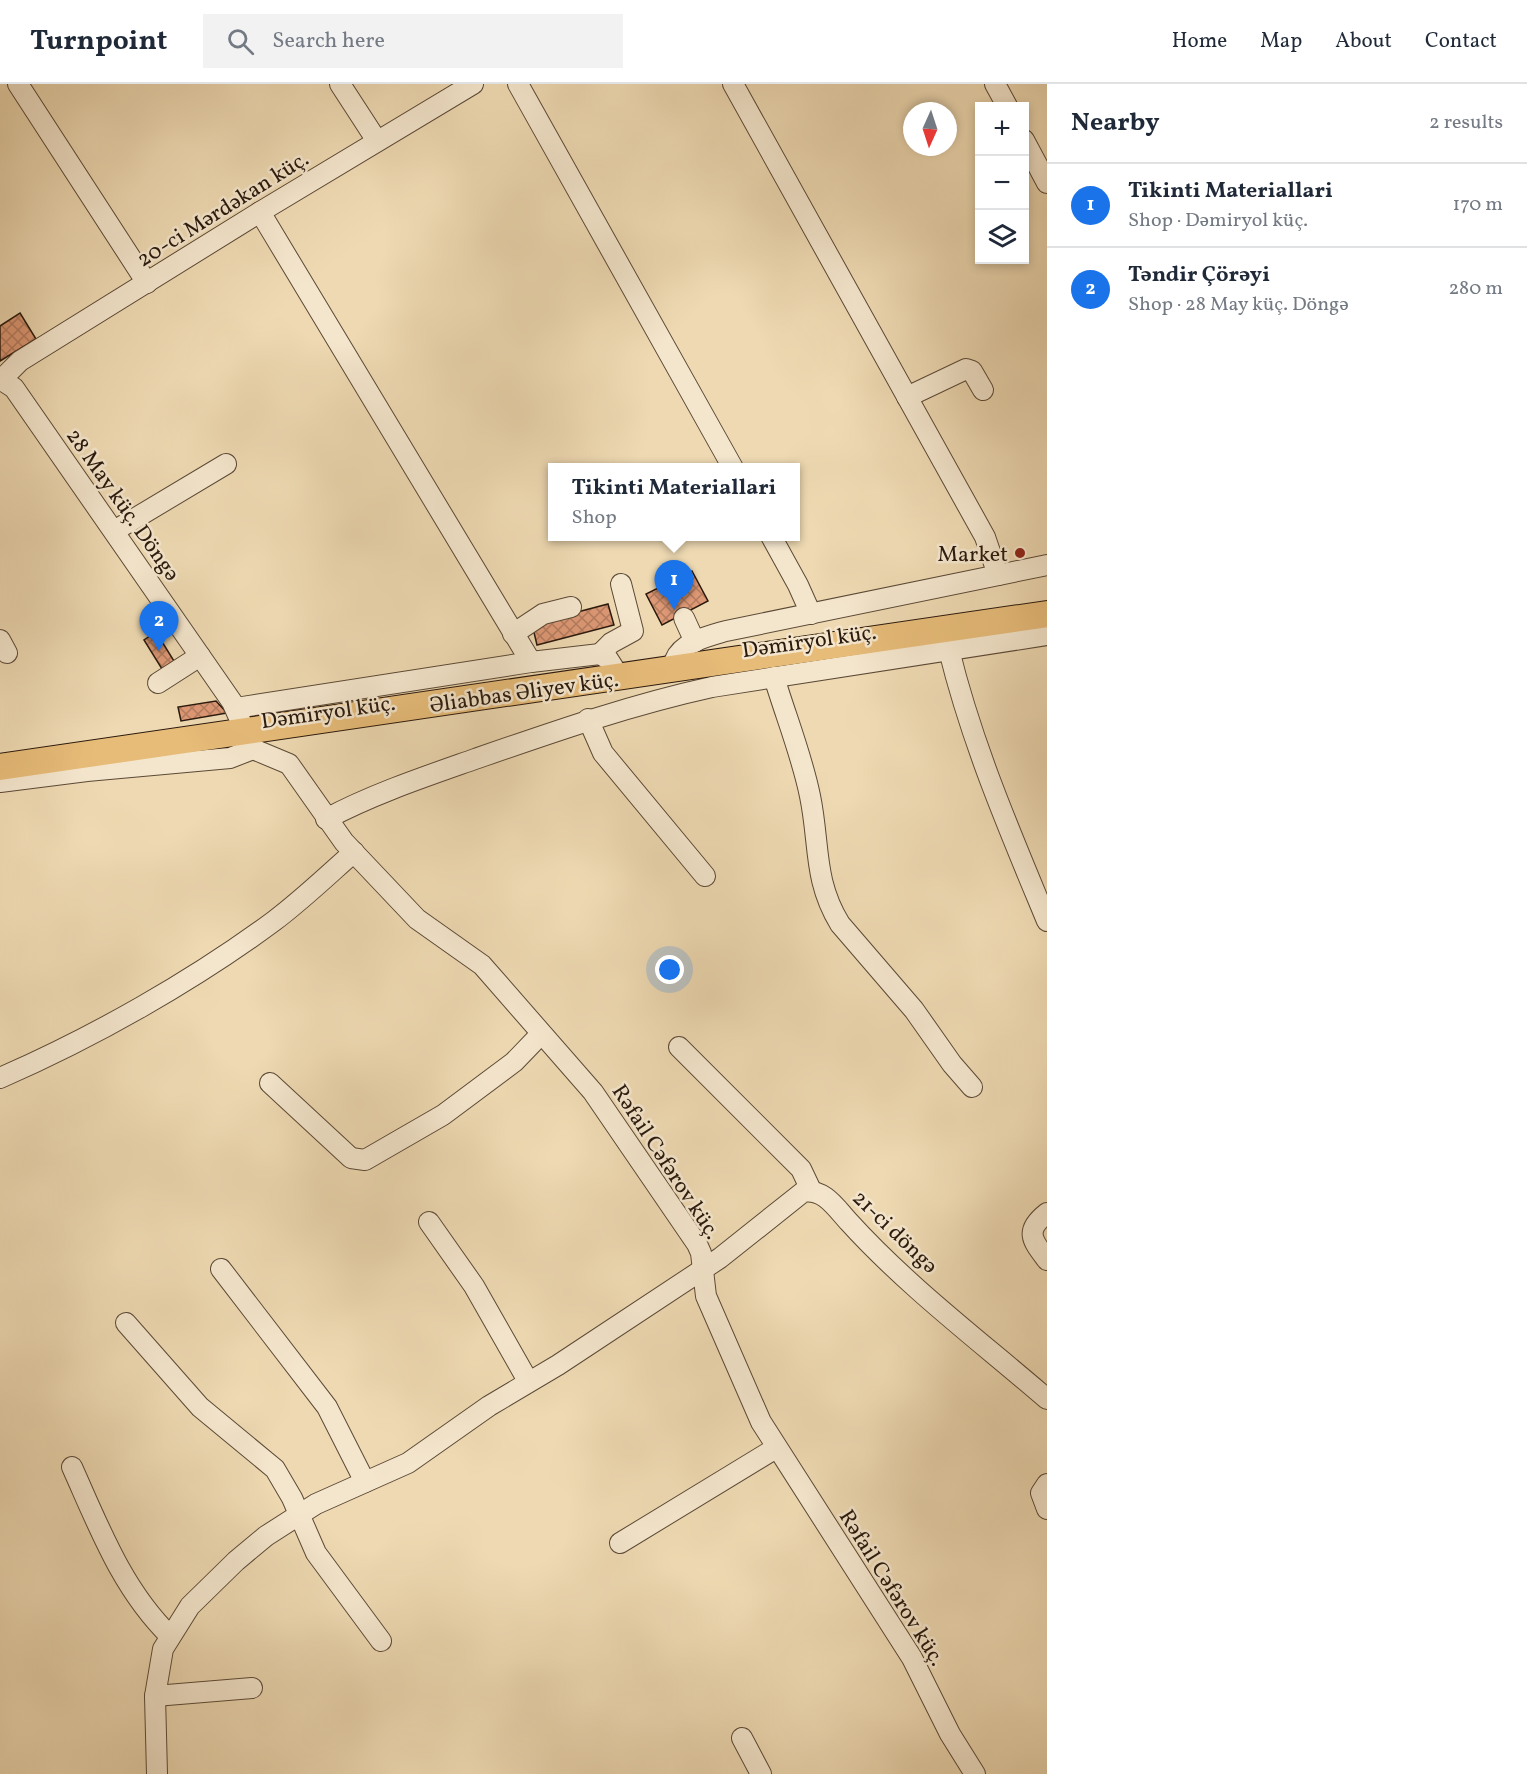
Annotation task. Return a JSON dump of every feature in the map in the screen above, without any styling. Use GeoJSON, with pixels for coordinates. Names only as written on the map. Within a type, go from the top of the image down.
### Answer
{"type":"FeatureCollection","features":[{"type":"Feature","properties":{"kind":"main road","name":"Dəmiryol küç."},"geometry":{"type":"LineString","coordinates":[[0,757],[244,728],[608,662],[675,660],[1047,606]]}},
{"type":"Feature","properties":{"kind":"main road","name":"Əliabbas Əliyev küç."},"geometry":{"type":"LineString","coordinates":[[0,767],[244,728],[1047,614]]}},
{"type":"Feature","properties":{"kind":"street"},"geometry":{"type":"LineString","coordinates":[[18,84],[147,283]]}},
{"type":"Feature","properties":{"kind":"street"},"geometry":{"type":"LineString","coordinates":[[340,84],[377,141]]}},
{"type":"Feature","properties":{"kind":"street","name":"20-ci Mərdəkan küç."},"geometry":{"type":"LineString","coordinates":[[1,379],[20,361],[260,212],[473,84]]}},
{"type":"Feature","properties":{"kind":"street"},"geometry":{"type":"LineString","coordinates":[[518,84],[730,463]]}},
{"type":"Feature","properties":{"kind":"street"},"geometry":{"type":"LineString","coordinates":[[732,84],[985,537],[998,575]]}},
{"type":"Feature","properties":{"kind":"street"},"geometry":{"type":"LineString","coordinates":[[995,84],[1005,102]]}},
{"type":"Feature","properties":{"kind":"street"},"geometry":{"type":"LineString","coordinates":[[1029,149],[1047,183]]}},
{"type":"Feature","properties":{"kind":"street"},"geometry":{"type":"LineString","coordinates":[[260,212],[531,662]]}},
{"type":"Feature","properties":{"kind":"street"},"geometry":{"type":"LineString","coordinates":[[907,397],[966,369],[972,371],[983,390]]}},
{"type":"Feature","properties":{"kind":"street","name":"28 May küç. Döngə"},"geometry":{"type":"LineString","coordinates":[[1,379],[14,388],[114,531],[200,656],[244,728]]}},
{"type":"Feature","properties":{"kind":"street"},"geometry":{"type":"LineString","coordinates":[[114,531],[226,464]]}},
{"type":"Feature","properties":{"kind":"street"},"geometry":{"type":"LineString","coordinates":[[773,541],[811,614]]}},
{"type":"Feature","properties":{"kind":"street"},"geometry":{"type":"LineString","coordinates":[[675,660],[685,648],[694,642],[726,631],[1047,565]]}},
{"type":"Feature","properties":{"kind":"street"},"geometry":{"type":"LineString","coordinates":[[0,782],[87,771],[230,758],[244,728],[531,662],[608,662],[611,643],[633,631],[621,584]]}},
{"type":"Feature","properties":{"kind":"street"},"geometry":{"type":"LineString","coordinates":[[513,634],[543,614],[571,607]]}},
{"type":"Feature","properties":{"kind":"street"},"geometry":{"type":"LineString","coordinates":[[684,618],[694,642]]}},
{"type":"Feature","properties":{"kind":"street"},"geometry":{"type":"LineString","coordinates":[[326,819],[374,796],[588,719],[712,687],[1047,635]]}},
{"type":"Feature","properties":{"kind":"street"},"geometry":{"type":"LineString","coordinates":[[949,650],[960,695],[993,791],[1047,921]]}},
{"type":"Feature","properties":{"kind":"street"},"geometry":{"type":"LineString","coordinates":[[158,683],[200,656]]}},
{"type":"Feature","properties":{"kind":"street"},"geometry":{"type":"LineString","coordinates":[[774,677],[810,794],[820,882],[831,910],[840,924],[914,1010],[952,1064],[972,1087]]}},
{"type":"Feature","properties":{"kind":"street"},"geometry":{"type":"LineString","coordinates":[[588,719],[603,753],[705,876]]}},
{"type":"Feature","properties":{"kind":"street","name":"Rəfail Cəfərov küç."},"geometry":{"type":"LineString","coordinates":[[244,728],[289,764],[326,819],[417,919],[482,964],[593,1092],[631,1145],[697,1244],[704,1289],[711,1309],[744,1386],[776,1448],[912,1658],[950,1734],[975,1774]]}},
{"type":"Feature","properties":{"kind":"street"},"geometry":{"type":"LineString","coordinates":[[0,1077],[68,1046],[243,943],[276,919],[354,852]]}},
{"type":"Feature","properties":{"kind":"street"},"geometry":{"type":"LineString","coordinates":[[270,1083],[351,1158],[365,1160],[443,1115],[514,1062],[542,1034]]}},
{"type":"Feature","properties":{"kind":"street"},"geometry":{"type":"LineString","coordinates":[[157,1774],[155,1696],[158,1667],[170,1636],[207,1587],[266,1536],[298,1515],[408,1463],[528,1381],[558,1365],[736,1246],[793,1198],[811,1191],[801,1169],[679,1047]]}},
{"type":"Feature","properties":{"kind":"street","name":"21-ci döngə"},"geometry":{"type":"LineString","coordinates":[[811,1191],[821,1193],[829,1200],[881,1254],[1047,1400]]}},
{"type":"Feature","properties":{"kind":"street"},"geometry":{"type":"LineString","coordinates":[[1047,1213],[1036,1223],[1031,1233],[1033,1241],[1047,1260]]}},
{"type":"Feature","properties":{"kind":"street"},"geometry":{"type":"LineString","coordinates":[[429,1222],[474,1286],[528,1381]]}},
{"type":"Feature","properties":{"kind":"street"},"geometry":{"type":"LineString","coordinates":[[221,1269],[327,1407],[365,1482]]}},
{"type":"Feature","properties":{"kind":"street"},"geometry":{"type":"LineString","coordinates":[[126,1323],[200,1407],[275,1469],[285,1483],[316,1553],[381,1641]]}},
{"type":"Feature","properties":{"kind":"street"},"geometry":{"type":"LineString","coordinates":[[620,1544],[776,1448]]}},
{"type":"Feature","properties":{"kind":"street"},"geometry":{"type":"LineString","coordinates":[[72,1467],[118,1570],[140,1602],[170,1636]]}},
{"type":"Feature","properties":{"kind":"street"},"geometry":{"type":"LineString","coordinates":[[1047,1484],[1041,1493],[1047,1509]]}},
{"type":"Feature","properties":{"kind":"street"},"geometry":{"type":"LineString","coordinates":[[155,1696],[252,1688]]}},
{"type":"Feature","properties":{"kind":"street"},"geometry":{"type":"LineString","coordinates":[[742,1738],[761,1774]]}},
{"type":"Feature","properties":{"kind":"building"},"geometry":{"type":"Polygon","coordinates":[[[20,313],[36,339],[0,361],[0,326],[20,313]]]}},
{"type":"Feature","properties":{"kind":"building"},"geometry":{"type":"Polygon","coordinates":[[[692,571],[708,601],[662,625],[646,594],[692,571]]]}},
{"type":"Feature","properties":{"kind":"building"},"geometry":{"type":"Polygon","coordinates":[[[608,604],[614,625],[537,645],[532,624],[608,604]]]}},
{"type":"Feature","properties":{"kind":"building"},"geometry":{"type":"Polygon","coordinates":[[[156,632],[174,661],[162,669],[144,640],[156,632]]]}},
{"type":"Feature","properties":{"kind":"building"},"geometry":{"type":"Polygon","coordinates":[[[216,701],[227,713],[181,721],[178,707],[216,701]]]}},
{"type":"Feature","properties":{"kind":"place","name":"Market"},"geometry":{"type":"Point","coordinates":[1020,553]}},
{"type":"Feature","properties":{"kind":"place","name":"Tikinti Materiallari"},"geometry":{"type":"Point","coordinates":[674,610]}},
{"type":"Feature","properties":{"kind":"place","name":"Təndir Çörəyi"},"geometry":{"type":"Point","coordinates":[159,651]}}]}
